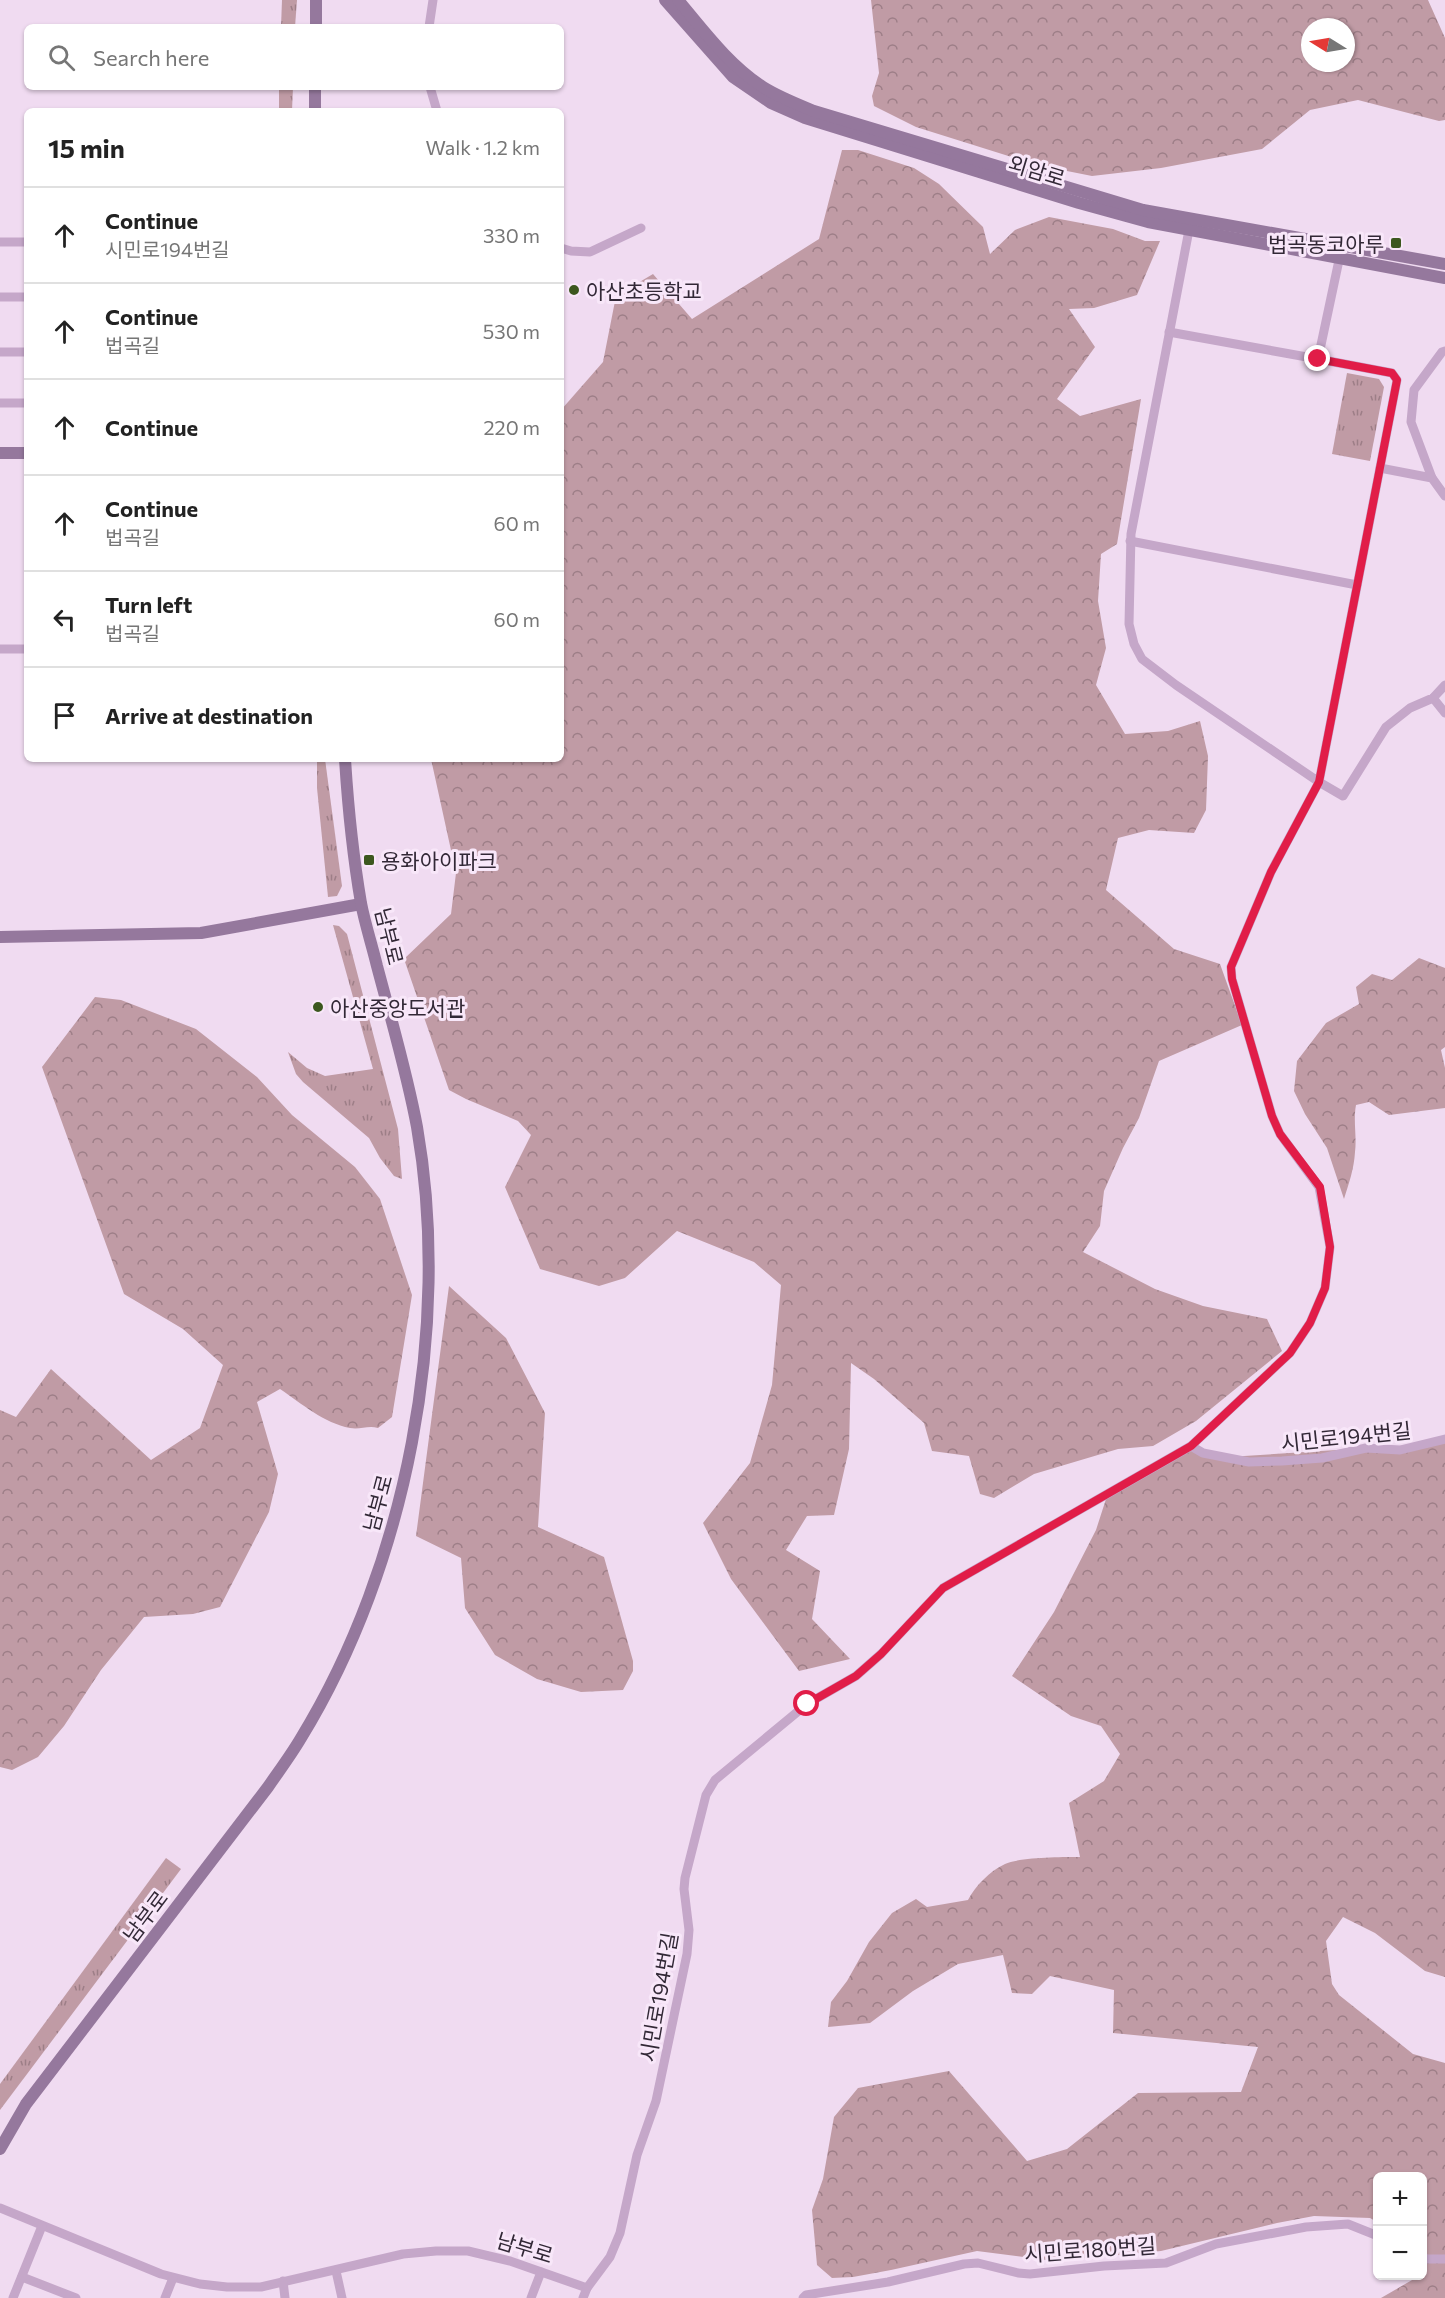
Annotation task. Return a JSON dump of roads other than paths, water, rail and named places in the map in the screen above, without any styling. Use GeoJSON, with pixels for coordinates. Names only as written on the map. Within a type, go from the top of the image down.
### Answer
{"type":"FeatureCollection","features":[{"type":"Feature","properties":{"kind":"street"},"geometry":{"type":"LineString","coordinates":[[316,0],[316,24]]}},
{"type":"Feature","properties":{"kind":"street"},"geometry":{"type":"LineString","coordinates":[[429,24],[433,0]]}},
{"type":"Feature","properties":{"kind":"street","name":"외암로"},"geometry":{"type":"LineString","coordinates":[[665,0],[733,77],[771,104],[793,114],[1079,203],[1148,222],[1341,252],[1445,264]]}},
{"type":"Feature","properties":{"kind":"street","name":"외암로"},"geometry":{"type":"LineString","coordinates":[[678,0],[733,63],[750,78],[778,95],[814,111],[1143,210],[1341,252],[1445,278]]}},
{"type":"Feature","properties":{"kind":"street"},"geometry":{"type":"LineString","coordinates":[[315,90],[315,108]]}},
{"type":"Feature","properties":{"kind":"street"},"geometry":{"type":"LineString","coordinates":[[431,90],[436,108]]}},
{"type":"Feature","properties":{"kind":"street"},"geometry":{"type":"LineString","coordinates":[[564,249],[590,252],[641,228]]}},
{"type":"Feature","properties":{"kind":"street"},"geometry":{"type":"LineString","coordinates":[[1189,230],[1130,541],[1129,624],[1134,644],[1142,659],[1176,685],[1343,796],[1386,727],[1410,708],[1433,698],[1445,685]]}},
{"type":"Feature","properties":{"kind":"street"},"geometry":{"type":"LineString","coordinates":[[0,242],[24,242]]}},
{"type":"Feature","properties":{"kind":"street"},"geometry":{"type":"LineString","coordinates":[[1318,359],[1341,252]]}},
{"type":"Feature","properties":{"kind":"street"},"geometry":{"type":"LineString","coordinates":[[0,297],[24,297]]}},
{"type":"Feature","properties":{"kind":"street"},"geometry":{"type":"LineString","coordinates":[[1168,332],[1392,373],[1397,380],[1319,782],[1271,872],[1231,967],[1232,979],[1272,1116],[1280,1134],[1320,1187],[1330,1247],[1325,1288],[1310,1323],[1290,1353],[1191,1446]]}},
{"type":"Feature","properties":{"kind":"street"},"geometry":{"type":"LineString","coordinates":[[1445,351],[1414,390],[1411,422],[1432,478],[1445,496]]}},
{"type":"Feature","properties":{"kind":"street"},"geometry":{"type":"LineString","coordinates":[[0,352],[24,352]]}},
{"type":"Feature","properties":{"kind":"street"},"geometry":{"type":"LineString","coordinates":[[0,403],[24,403]]}},
{"type":"Feature","properties":{"kind":"street"},"geometry":{"type":"LineString","coordinates":[[0,453],[24,453]]}},
{"type":"Feature","properties":{"kind":"street"},"geometry":{"type":"LineString","coordinates":[[1380,468],[1432,478]]}},
{"type":"Feature","properties":{"kind":"street"},"geometry":{"type":"LineString","coordinates":[[1130,541],[1357,585]]}},
{"type":"Feature","properties":{"kind":"street"},"geometry":{"type":"LineString","coordinates":[[0,649],[24,649]]}},
{"type":"Feature","properties":{"kind":"street"},"geometry":{"type":"LineString","coordinates":[[1433,698],[1445,713]]}},
{"type":"Feature","properties":{"kind":"street","name":"남부로"},"geometry":{"type":"LineString","coordinates":[[0,2150],[26,2104],[268,1787],[302,1737],[335,1674],[356,1627],[378,1571],[398,1507],[411,1449],[426,1343],[429,1274],[427,1224],[423,1170],[410,1094],[361,904],[345,762]]}},
{"type":"Feature","properties":{"kind":"street"},"geometry":{"type":"LineString","coordinates":[[0,937],[201,933],[361,904]]}},
{"type":"Feature","properties":{"kind":"street","name":"시민로194번길"},"geometry":{"type":"LineString","coordinates":[[584,2298],[587,2288],[610,2257],[620,2233],[637,2155],[656,2101],[687,1954],[689,1930],[684,1889],[685,1878],[706,1794],[715,1780],[807,1704],[864,1669],[943,1588],[1191,1446],[1203,1453],[1249,1462],[1322,1458],[1366,1448],[1400,1450],[1445,1439]]}},
{"type":"Feature","properties":{"kind":"street","name":"남부로"},"geometry":{"type":"LineString","coordinates":[[0,2208],[173,2277],[227,2287],[261,2287],[404,2254],[468,2251],[510,2261],[587,2288]]}},
{"type":"Feature","properties":{"kind":"street","name":"시민로180번길"},"geometry":{"type":"LineString","coordinates":[[803,2298],[806,2295],[888,2282],[964,2264],[978,2263],[1030,2274],[1104,2266],[1166,2263],[1215,2244],[1306,2227],[1348,2224],[1373,2234]]}},
{"type":"Feature","properties":{"kind":"street"},"geometry":{"type":"LineString","coordinates":[[13,2298],[42,2226]]}},
{"type":"Feature","properties":{"kind":"street"},"geometry":{"type":"LineString","coordinates":[[1427,2259],[1445,2259]]}},
{"type":"Feature","properties":{"kind":"street"},"geometry":{"type":"LineString","coordinates":[[336,2271],[342,2298]]}},
{"type":"Feature","properties":{"kind":"street"},"geometry":{"type":"LineString","coordinates":[[531,2298],[541,2272]]}},
{"type":"Feature","properties":{"kind":"street"},"geometry":{"type":"LineString","coordinates":[[22,2277],[76,2298]]}},
{"type":"Feature","properties":{"kind":"street"},"geometry":{"type":"LineString","coordinates":[[165,2298],[173,2277]]}},
{"type":"Feature","properties":{"kind":"street"},"geometry":{"type":"LineString","coordinates":[[282,2281],[285,2298]]}},
{"type":"Feature","properties":{"kind":"place","name":"법곡동코아루"},"geometry":{"type":"Point","coordinates":[1396,243]}},
{"type":"Feature","properties":{"kind":"place","name":"아산초등학교"},"geometry":{"type":"Point","coordinates":[574,290]}},
{"type":"Feature","properties":{"kind":"place","name":"용화아이파크"},"geometry":{"type":"Point","coordinates":[369,860]}},
{"type":"Feature","properties":{"kind":"place","name":"아산중앙도서관"},"geometry":{"type":"Point","coordinates":[318,1007]}}]}
